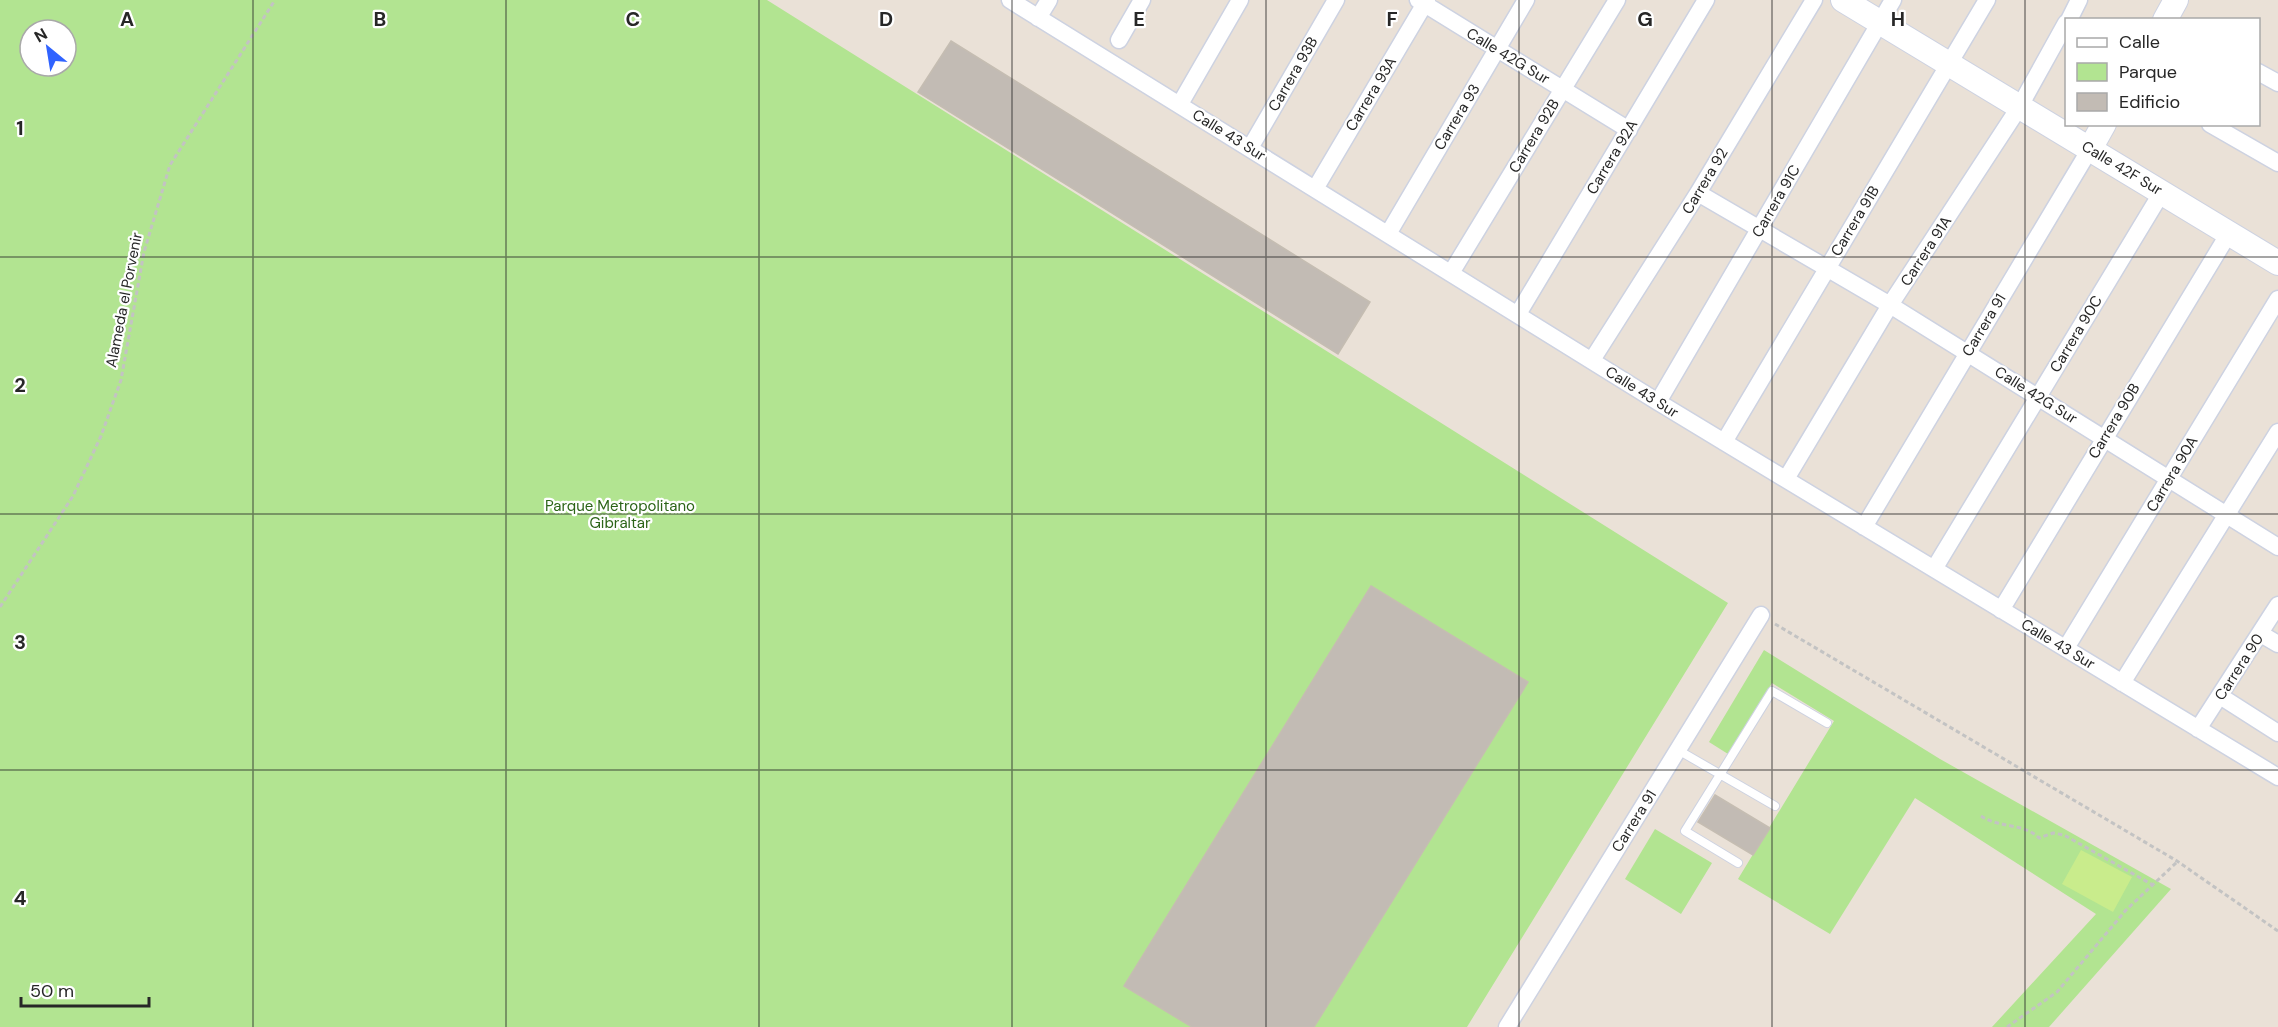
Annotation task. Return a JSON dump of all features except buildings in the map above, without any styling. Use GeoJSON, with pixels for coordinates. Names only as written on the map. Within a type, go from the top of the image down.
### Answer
{"type":"FeatureCollection","features":[{"type":"Feature","properties":{"kind":"street","name":"Calle 43 Sur"},"geometry":{"type":"LineString","coordinates":[[1010,0],[1658,402],[2278,777]]}},
{"type":"Feature","properties":{"kind":"street"},"geometry":{"type":"LineString","coordinates":[[1038,18],[1048,0]]}},
{"type":"Feature","properties":{"kind":"street"},"geometry":{"type":"LineString","coordinates":[[1119,40],[1142,0]]}},
{"type":"Feature","properties":{"kind":"street"},"geometry":{"type":"LineString","coordinates":[[1180,104],[1240,0]]}},
{"type":"Feature","properties":{"kind":"street","name":"Carrera 93B"},"geometry":{"type":"LineString","coordinates":[[1250,148],[1336,0]]}},
{"type":"Feature","properties":{"kind":"street","name":"Carrera 93"},"geometry":{"type":"LineString","coordinates":[[1388,234],[1526,0]]}},
{"type":"Feature","properties":{"kind":"street","name":"Carrera 92B"},"geometry":{"type":"LineString","coordinates":[[1451,273],[1617,0]]}},
{"type":"Feature","properties":{"kind":"street","name":"Carrera 92A"},"geometry":{"type":"LineString","coordinates":[[1518,314],[1706,0]]}},
{"type":"Feature","properties":{"kind":"street","name":"Carrera 92"},"geometry":{"type":"LineString","coordinates":[[1592,360],[1698,193],[1814,0]]}},
{"type":"Feature","properties":{"kind":"street","name":"Calle 42F Sur"},"geometry":{"type":"LineString","coordinates":[[1843,0],[2278,263]]}},
{"type":"Feature","properties":{"kind":"street","name":"Carrera 91C"},"geometry":{"type":"LineString","coordinates":[[1658,402],[1893,0]]}},
{"type":"Feature","properties":{"kind":"street","name":"Carrera 91B"},"geometry":{"type":"LineString","coordinates":[[1724,442],[1987,0]]}},
{"type":"Feature","properties":{"kind":"street","name":"Carrera 91A"},"geometry":{"type":"LineString","coordinates":[[2070,18],[2079,0]]}},
{"type":"Feature","properties":{"kind":"street","name":"Calle 42G Sur"},"geometry":{"type":"LineString","coordinates":[[1423,1],[1497,50],[1629,130]]}},
{"type":"Feature","properties":{"kind":"street","name":"Carrera 93A"},"geometry":{"type":"LineString","coordinates":[[1315,189],[1423,1]]}},
{"type":"Feature","properties":{"kind":"street","name":"Carrera 91A"},"geometry":{"type":"LineString","coordinates":[[1786,479],[1890,305],[2020,106],[2065,26]]}},
{"type":"Feature","properties":{"kind":"street"},"geometry":{"type":"LineString","coordinates":[[2260,73],[2278,83]]}},
{"type":"Feature","properties":{"kind":"street","name":"Carrera 91"},"geometry":{"type":"LineString","coordinates":[[1864,527],[2103,126]]}},
{"type":"Feature","properties":{"kind":"street"},"geometry":{"type":"LineString","coordinates":[[2213,126],[2278,163]]}},
{"type":"Feature","properties":{"kind":"street","name":"Carrera 90C"},"geometry":{"type":"LineString","coordinates":[[1934,569],[2162,192]]}},
{"type":"Feature","properties":{"kind":"street","name":"Calle 42G Sur"},"geometry":{"type":"LineString","coordinates":[[1698,193],[1828,267],[2039,396],[2278,547]]}},
{"type":"Feature","properties":{"kind":"street","name":"Carrera 90B"},"geometry":{"type":"LineString","coordinates":[[2001,610],[2229,233]]}},
{"type":"Feature","properties":{"kind":"street","name":"Carrera 90A"},"geometry":{"type":"LineString","coordinates":[[2066,648],[2278,300]]}},
{"type":"Feature","properties":{"kind":"street"},"geometry":{"type":"LineString","coordinates":[[2122,683],[2278,432]]}},
{"type":"Feature","properties":{"kind":"street","name":"Carrera 90"},"geometry":{"type":"LineString","coordinates":[[2198,729],[2278,605]]}},
{"type":"Feature","properties":{"kind":"street","name":"Carrera 91"},"geometry":{"type":"LineString","coordinates":[[1507,1027],[1761,615]]}},
{"type":"Feature","properties":{"kind":"street"},"geometry":{"type":"LineString","coordinates":[[2261,634],[2278,644]]}},
{"type":"Feature","properties":{"kind":"street"},"geometry":{"type":"LineString","coordinates":[[2220,696],[2278,733]]}},
{"type":"Feature","properties":{"kind":"lane"},"geometry":{"type":"LineString","coordinates":[[1738,863],[1684,831],[1772,691],[1827,723]]}},
{"type":"Feature","properties":{"kind":"lane"},"geometry":{"type":"LineString","coordinates":[[1678,750],[1775,806]]}},
{"type":"Feature","properties":{"kind":"path","name":"Alameda el Porvenir"},"geometry":{"type":"LineString","coordinates":[[0,607],[73,496],[101,436],[121,380],[144,252],[170,165],[275,0]]}},
{"type":"Feature","properties":{"kind":"path"},"geometry":{"type":"LineString","coordinates":[[1761,615],[2177,861],[2278,931]]}},
{"type":"Feature","properties":{"kind":"path"},"geometry":{"type":"LineString","coordinates":[[1981,816],[1988,821],[2032,832],[2039,838],[2053,833],[2064,835],[2152,885]]}},
{"type":"Feature","properties":{"kind":"path"},"geometry":{"type":"LineString","coordinates":[[2007,1027],[2057,992],[2126,910],[2177,861]]}},
{"type":"Feature","properties":{"kind":"green space","name":"Parque Metropolitano Gibraltar"},"geometry":{"type":"Polygon","coordinates":[[[0,0],[767,0],[1728,603],[1467,1027],[0,1027],[0,0]]]}},
{"type":"Feature","properties":{"kind":"green space"},"geometry":{"type":"Polygon","coordinates":[[[1764,650],[1940,759],[2171,889],[2049,1027],[1992,1027],[2096,914],[1915,798],[1830,934],[1738,879],[1834,721],[1772,683],[1728,754],[1709,742],[1764,650]]]}},
{"type":"Feature","properties":{"kind":"green space"},"geometry":{"type":"Polygon","coordinates":[[[1655,829],[1712,863],[1681,914],[1625,879],[1655,829]]]}},
{"type":"Feature","properties":{"kind":"green space"},"geometry":{"type":"Polygon","coordinates":[[[2081,850],[2132,877],[2113,912],[2062,884],[2081,850]]]}}]}
